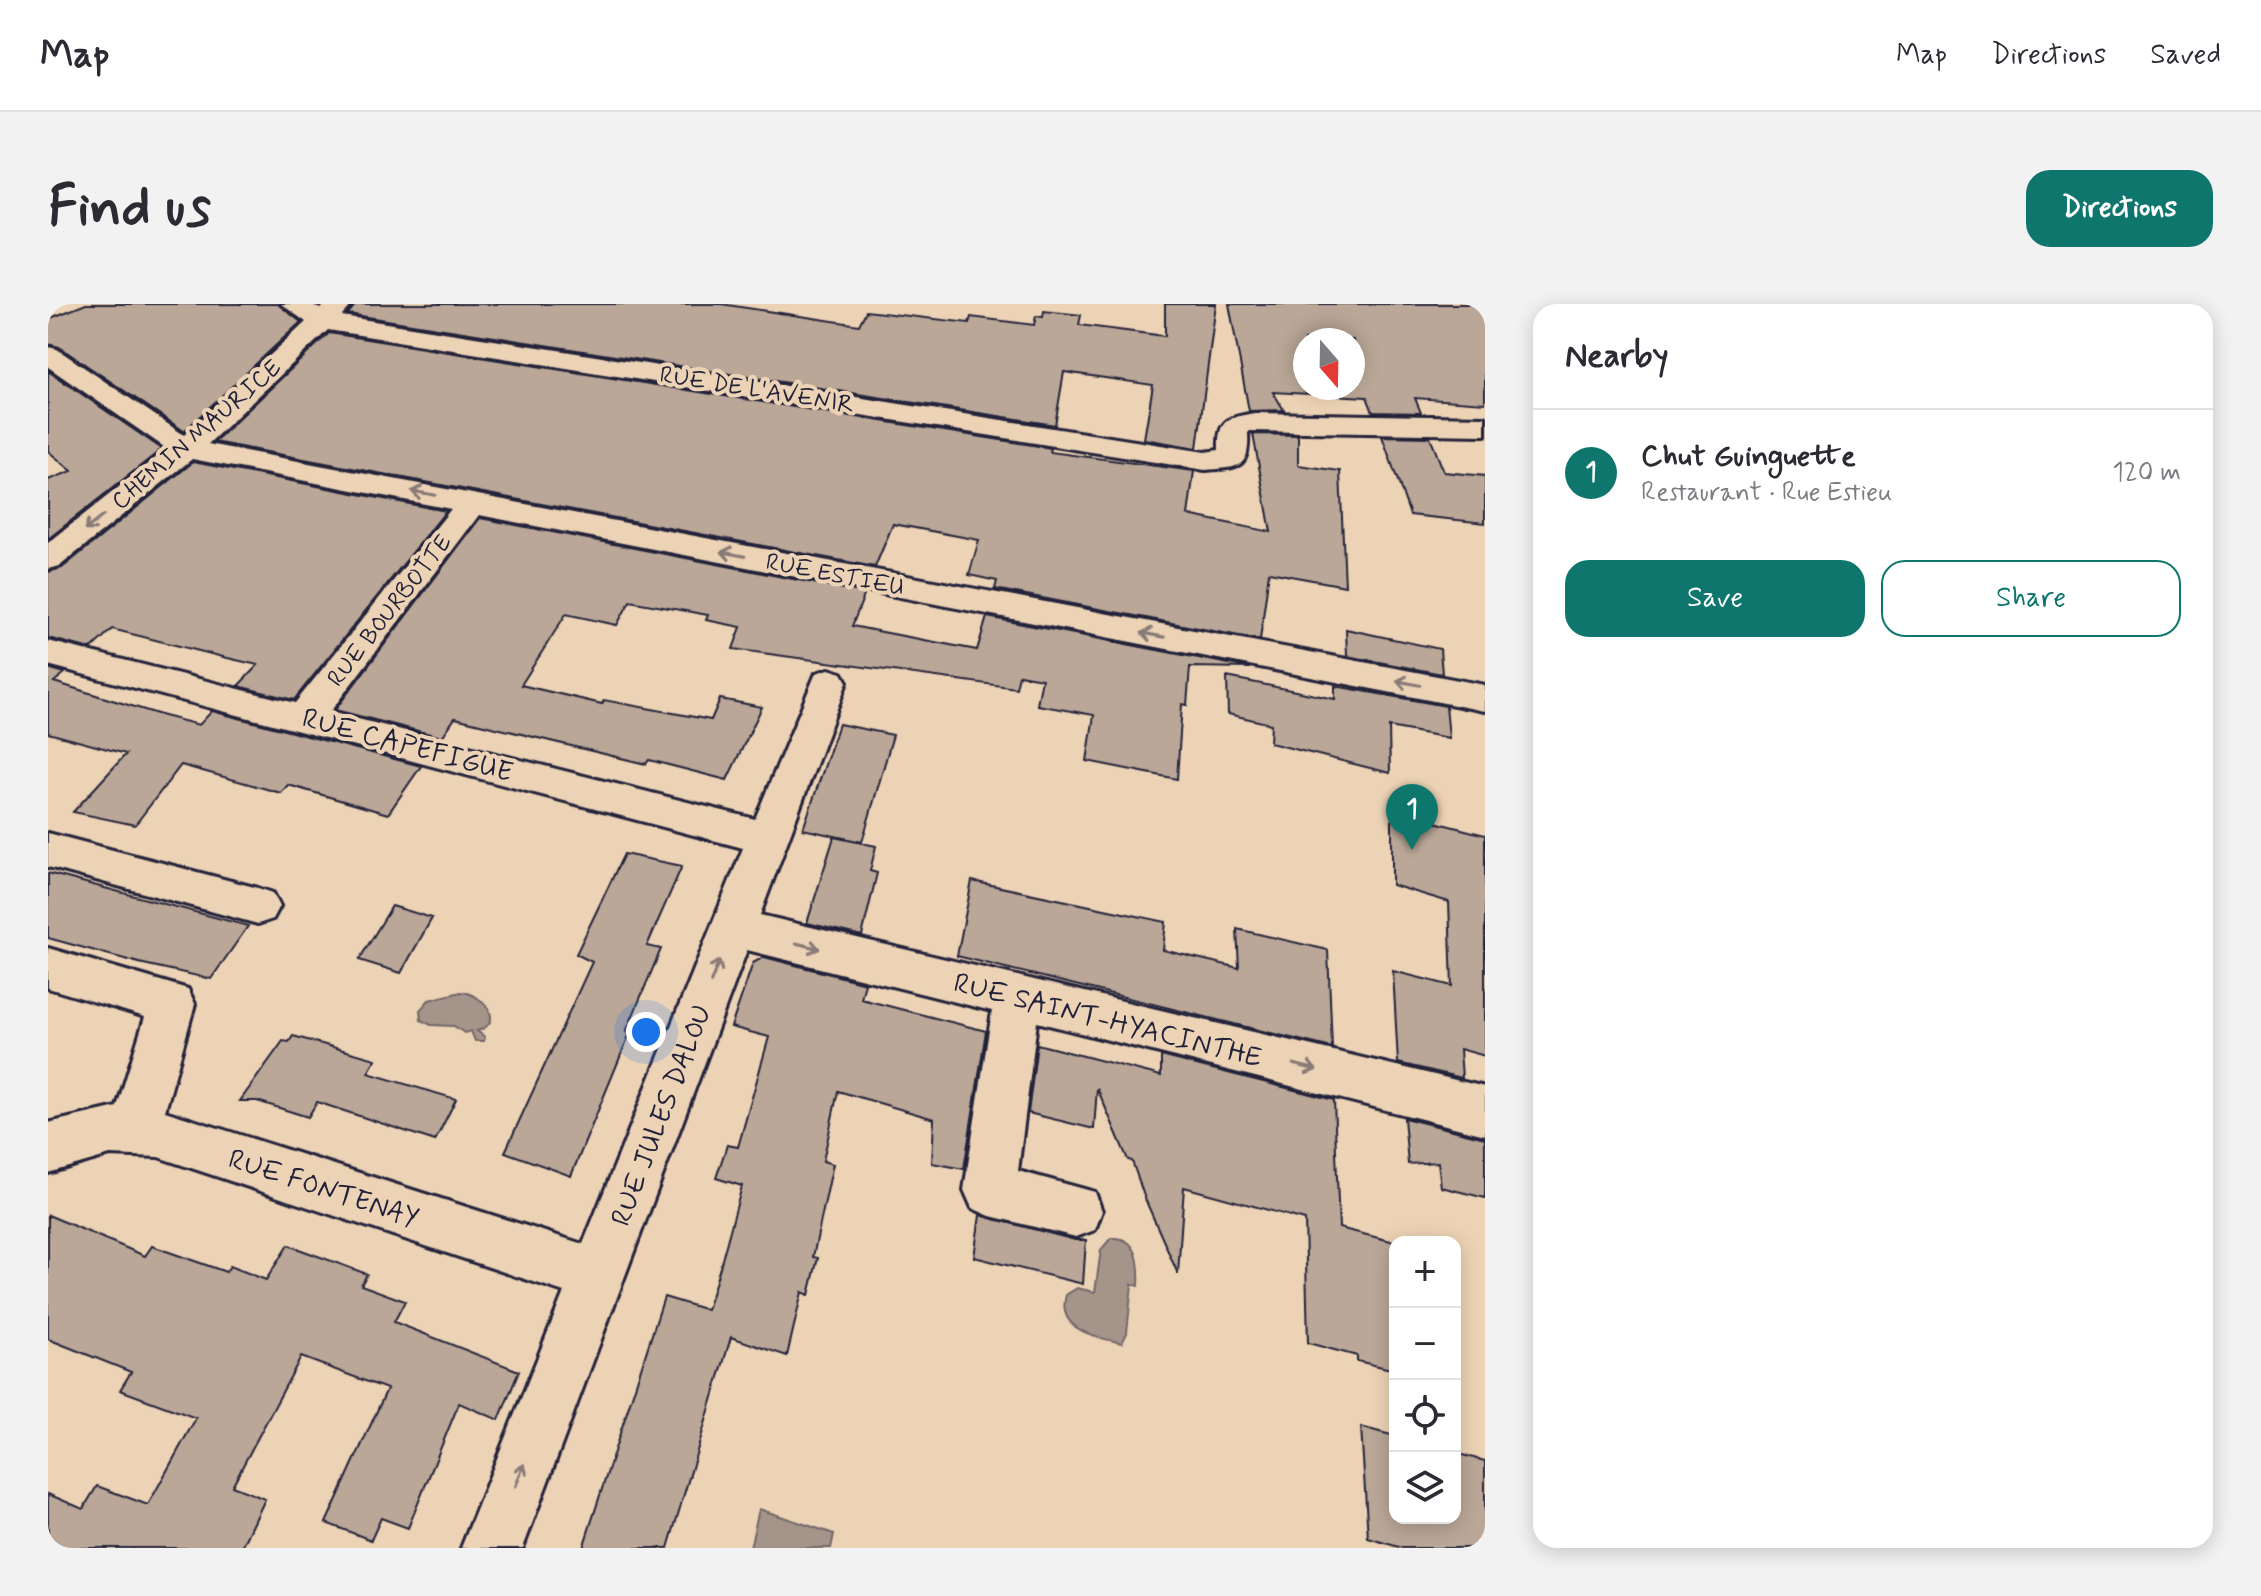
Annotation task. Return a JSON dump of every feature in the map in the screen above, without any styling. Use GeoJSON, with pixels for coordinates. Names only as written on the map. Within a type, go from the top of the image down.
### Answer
{"type":"FeatureCollection","features":[{"type":"Feature","properties":{"kind":"street","name":"RUE DE L'AVENIR"},"geometry":{"type":"LineString","coordinates":[[294,304],[1205,461],[1225,459],[1234,454],[1233,430],[1242,424],[1255,422],[1485,426]]}},
{"type":"Feature","properties":{"kind":"street","name":"CHEMIN MAURICE"},"geometry":{"type":"LineString","coordinates":[[48,559],[186,449],[332,312]]}},
{"type":"Feature","properties":{"kind":"street"},"geometry":{"type":"LineString","coordinates":[[48,355],[186,449]]}},
{"type":"Feature","properties":{"kind":"street","name":"RUE ESTIEU"},"geometry":{"type":"LineString","coordinates":[[186,449],[1485,698]]}},
{"type":"Feature","properties":{"kind":"street","name":"RUE BOURBOTTE"},"geometry":{"type":"LineString","coordinates":[[305,717],[473,502]]}},
{"type":"Feature","properties":{"kind":"street","name":"RUE CAPEFIGUE"},"geometry":{"type":"LineString","coordinates":[[48,653],[767,838]]}},
{"type":"Feature","properties":{"kind":"street","name":"RUE JULES DALOU"},"geometry":{"type":"LineString","coordinates":[[492,1548],[829,682]]}},
{"type":"Feature","properties":{"kind":"street"},"geometry":{"type":"LineString","coordinates":[[48,850],[258,906]]}},
{"type":"Feature","properties":{"kind":"street","name":"RUE SAINT-HYACINTHE"},"geometry":{"type":"LineString","coordinates":[[732,927],[1485,1111]]}},
{"type":"Feature","properties":{"kind":"street"},"geometry":{"type":"LineString","coordinates":[[48,968],[172,1004],[134,1132]]}},
{"type":"Feature","properties":{"kind":"street"},"geometry":{"type":"LineString","coordinates":[[1017,997],[990,1190],[1076,1211]]}},
{"type":"Feature","properties":{"kind":"street","name":"RUE FONTENAY"},"geometry":{"type":"LineString","coordinates":[[48,1148],[110,1131],[158,1133],[597,1276]]}},
{"type":"Feature","properties":{"kind":"shaded area"},"geometry":{"type":"Polygon","coordinates":[[[461,992],[476,997],[488,1008],[490,1021],[477,1031],[485,1037],[484,1041],[475,1041],[471,1031],[464,1033],[454,1026],[431,1025],[421,1020],[420,1010],[429,1000],[461,992]]]}},
{"type":"Feature","properties":{"kind":"shaded area"},"geometry":{"type":"Polygon","coordinates":[[[1111,1238],[1127,1242],[1132,1247],[1139,1269],[1139,1286],[1132,1284],[1127,1333],[1122,1343],[1080,1330],[1072,1324],[1064,1307],[1066,1295],[1077,1288],[1095,1292],[1101,1250],[1111,1238]]]}},
{"type":"Feature","properties":{"kind":"shaded area"},"geometry":{"type":"Polygon","coordinates":[[[759,1509],[834,1534],[831,1548],[750,1548],[759,1509]]]}},
{"type":"Feature","properties":{"kind":"building"},"geometry":{"type":"Polygon","coordinates":[[[86,304],[278,304],[301,322],[184,431],[59,347],[48,344],[48,319],[86,304]]]}},
{"type":"Feature","properties":{"kind":"building"},"geometry":{"type":"Polygon","coordinates":[[[356,304],[721,304],[859,325],[866,311],[969,323],[971,317],[1034,325],[1036,316],[1043,317],[1044,311],[1081,315],[1079,325],[1165,336],[1165,304],[1216,304],[1197,448],[1144,439],[1153,385],[1064,372],[1055,425],[348,314],[356,304]]]}},
{"type":"Feature","properties":{"kind":"building"},"geometry":{"type":"Polygon","coordinates":[[[1229,304],[1485,304],[1485,403],[1415,398],[1421,413],[1373,412],[1365,397],[1365,328],[1293,328],[1293,393],[1273,392],[1284,410],[1249,411],[1229,304]]]}},
{"type":"Feature","properties":{"kind":"building"},"geometry":{"type":"Polygon","coordinates":[[[329,333],[1051,448],[1050,452],[1194,471],[1188,515],[1271,532],[1253,434],[1298,435],[1298,465],[1340,471],[1345,586],[1269,572],[1260,640],[995,589],[997,581],[969,575],[979,540],[893,524],[875,567],[214,442],[329,333]]]}},
{"type":"Feature","properties":{"kind":"building"},"geometry":{"type":"Polygon","coordinates":[[[48,371],[162,449],[48,539],[48,480],[72,471],[48,451],[48,371]]]}},
{"type":"Feature","properties":{"kind":"building"},"geometry":{"type":"Polygon","coordinates":[[[1382,436],[1430,437],[1444,472],[1485,476],[1485,523],[1410,515],[1382,436]]]}},
{"type":"Feature","properties":{"kind":"building"},"geometry":{"type":"Polygon","coordinates":[[[193,462],[446,511],[294,700],[238,686],[258,665],[112,629],[91,649],[48,638],[48,572],[62,568],[193,462]]]}},
{"type":"Feature","properties":{"kind":"building"},"geometry":{"type":"Polygon","coordinates":[[[480,518],[865,593],[852,626],[877,631],[977,650],[987,617],[1250,668],[1190,667],[1187,705],[1182,704],[1177,779],[1087,761],[1094,715],[1037,705],[1042,679],[1019,675],[1016,688],[733,649],[741,627],[706,620],[708,615],[630,601],[617,625],[566,614],[521,685],[602,704],[604,700],[711,720],[720,699],[762,707],[727,780],[649,760],[646,764],[455,718],[442,737],[335,710],[480,518]]]}},
{"type":"Feature","properties":{"kind":"building"},"geometry":{"type":"Polygon","coordinates":[[[1346,629],[1440,649],[1442,674],[1347,656],[1346,629]]]}},
{"type":"Feature","properties":{"kind":"building"},"geometry":{"type":"Polygon","coordinates":[[[48,668],[65,673],[54,682],[164,716],[199,725],[212,711],[421,766],[388,814],[288,785],[281,793],[181,765],[135,825],[73,812],[126,754],[48,733],[48,668]]]}},
{"type":"Feature","properties":{"kind":"building"},"geometry":{"type":"Polygon","coordinates":[[[1227,677],[1335,699],[1335,686],[1446,706],[1449,738],[1389,727],[1390,773],[1270,743],[1271,724],[1228,714],[1227,677]]]}},
{"type":"Feature","properties":{"kind":"building"},"geometry":{"type":"Polygon","coordinates":[[[839,724],[893,735],[862,842],[803,829],[839,724]]]}},
{"type":"Feature","properties":{"kind":"building"},"geometry":{"type":"Polygon","coordinates":[[[1392,811],[1485,835],[1485,1056],[1460,1049],[1462,1078],[1398,1063],[1393,971],[1452,986],[1449,902],[1392,885],[1392,811]]]}},
{"type":"Feature","properties":{"kind":"building"},"geometry":{"type":"Polygon","coordinates":[[[834,837],[876,846],[870,871],[877,873],[862,936],[807,923],[834,837]]]}},
{"type":"Feature","properties":{"kind":"building"},"geometry":{"type":"Polygon","coordinates":[[[624,854],[682,866],[647,946],[661,949],[571,1176],[505,1152],[592,962],[576,954],[624,854]]]}},
{"type":"Feature","properties":{"kind":"building"},"geometry":{"type":"Polygon","coordinates":[[[48,873],[248,926],[211,979],[139,963],[48,938],[48,873]]]}},
{"type":"Feature","properties":{"kind":"building"},"geometry":{"type":"Polygon","coordinates":[[[972,881],[1166,922],[1163,950],[1239,968],[1237,929],[1328,950],[1332,1048],[957,956],[972,881]]]}},
{"type":"Feature","properties":{"kind":"building"},"geometry":{"type":"Polygon","coordinates":[[[392,906],[432,918],[401,973],[359,960],[392,906]]]}},
{"type":"Feature","properties":{"kind":"building"},"geometry":{"type":"Polygon","coordinates":[[[764,957],[865,983],[861,999],[986,1031],[964,1169],[932,1163],[934,1119],[838,1091],[823,1161],[833,1164],[813,1257],[818,1258],[809,1295],[802,1292],[787,1356],[731,1337],[668,1548],[583,1548],[664,1297],[707,1310],[742,1186],[716,1178],[727,1145],[738,1147],[769,1037],[731,1027],[753,963],[764,957]]]}},
{"type":"Feature","properties":{"kind":"building"},"geometry":{"type":"Polygon","coordinates":[[[293,1036],[376,1059],[368,1073],[456,1099],[435,1141],[317,1102],[308,1117],[257,1101],[240,1101],[283,1041],[289,1042],[293,1036]]]}},
{"type":"Feature","properties":{"kind":"building"},"geometry":{"type":"Polygon","coordinates":[[[1037,1044],[1161,1076],[1161,1056],[1334,1100],[1339,1228],[1389,1240],[1389,1369],[1357,1361],[1357,1356],[1308,1343],[1305,1220],[1184,1187],[1178,1274],[1132,1161],[1128,1160],[1097,1088],[1094,1129],[1028,1113],[1037,1044]]]}},
{"type":"Feature","properties":{"kind":"building"},"geometry":{"type":"Polygon","coordinates":[[[1404,1118],[1485,1138],[1485,1198],[1441,1187],[1438,1162],[1408,1164],[1404,1118]]]}},
{"type":"Feature","properties":{"kind":"building"},"geometry":{"type":"Polygon","coordinates":[[[48,1215],[145,1256],[152,1246],[226,1272],[230,1266],[266,1280],[288,1245],[367,1274],[361,1285],[405,1301],[394,1322],[519,1371],[499,1420],[459,1403],[408,1528],[381,1518],[371,1540],[326,1523],[387,1389],[301,1357],[232,1486],[265,1499],[242,1548],[48,1548],[48,1494],[83,1509],[97,1486],[148,1505],[196,1418],[120,1390],[131,1372],[48,1339],[48,1215]]]}},
{"type":"Feature","properties":{"kind":"building"},"geometry":{"type":"Polygon","coordinates":[[[980,1215],[1075,1240],[1086,1240],[1083,1284],[974,1257],[980,1215]]]}},
{"type":"Feature","properties":{"kind":"building"},"geometry":{"type":"Polygon","coordinates":[[[1361,1427],[1389,1434],[1389,1524],[1461,1524],[1461,1455],[1485,1461],[1485,1548],[1402,1548],[1368,1538],[1361,1427]]]}},
{"type":"Feature","properties":{"kind":"place","name":"Chut Guinguette"},"geometry":{"type":"Point","coordinates":[1412,850]}}]}
